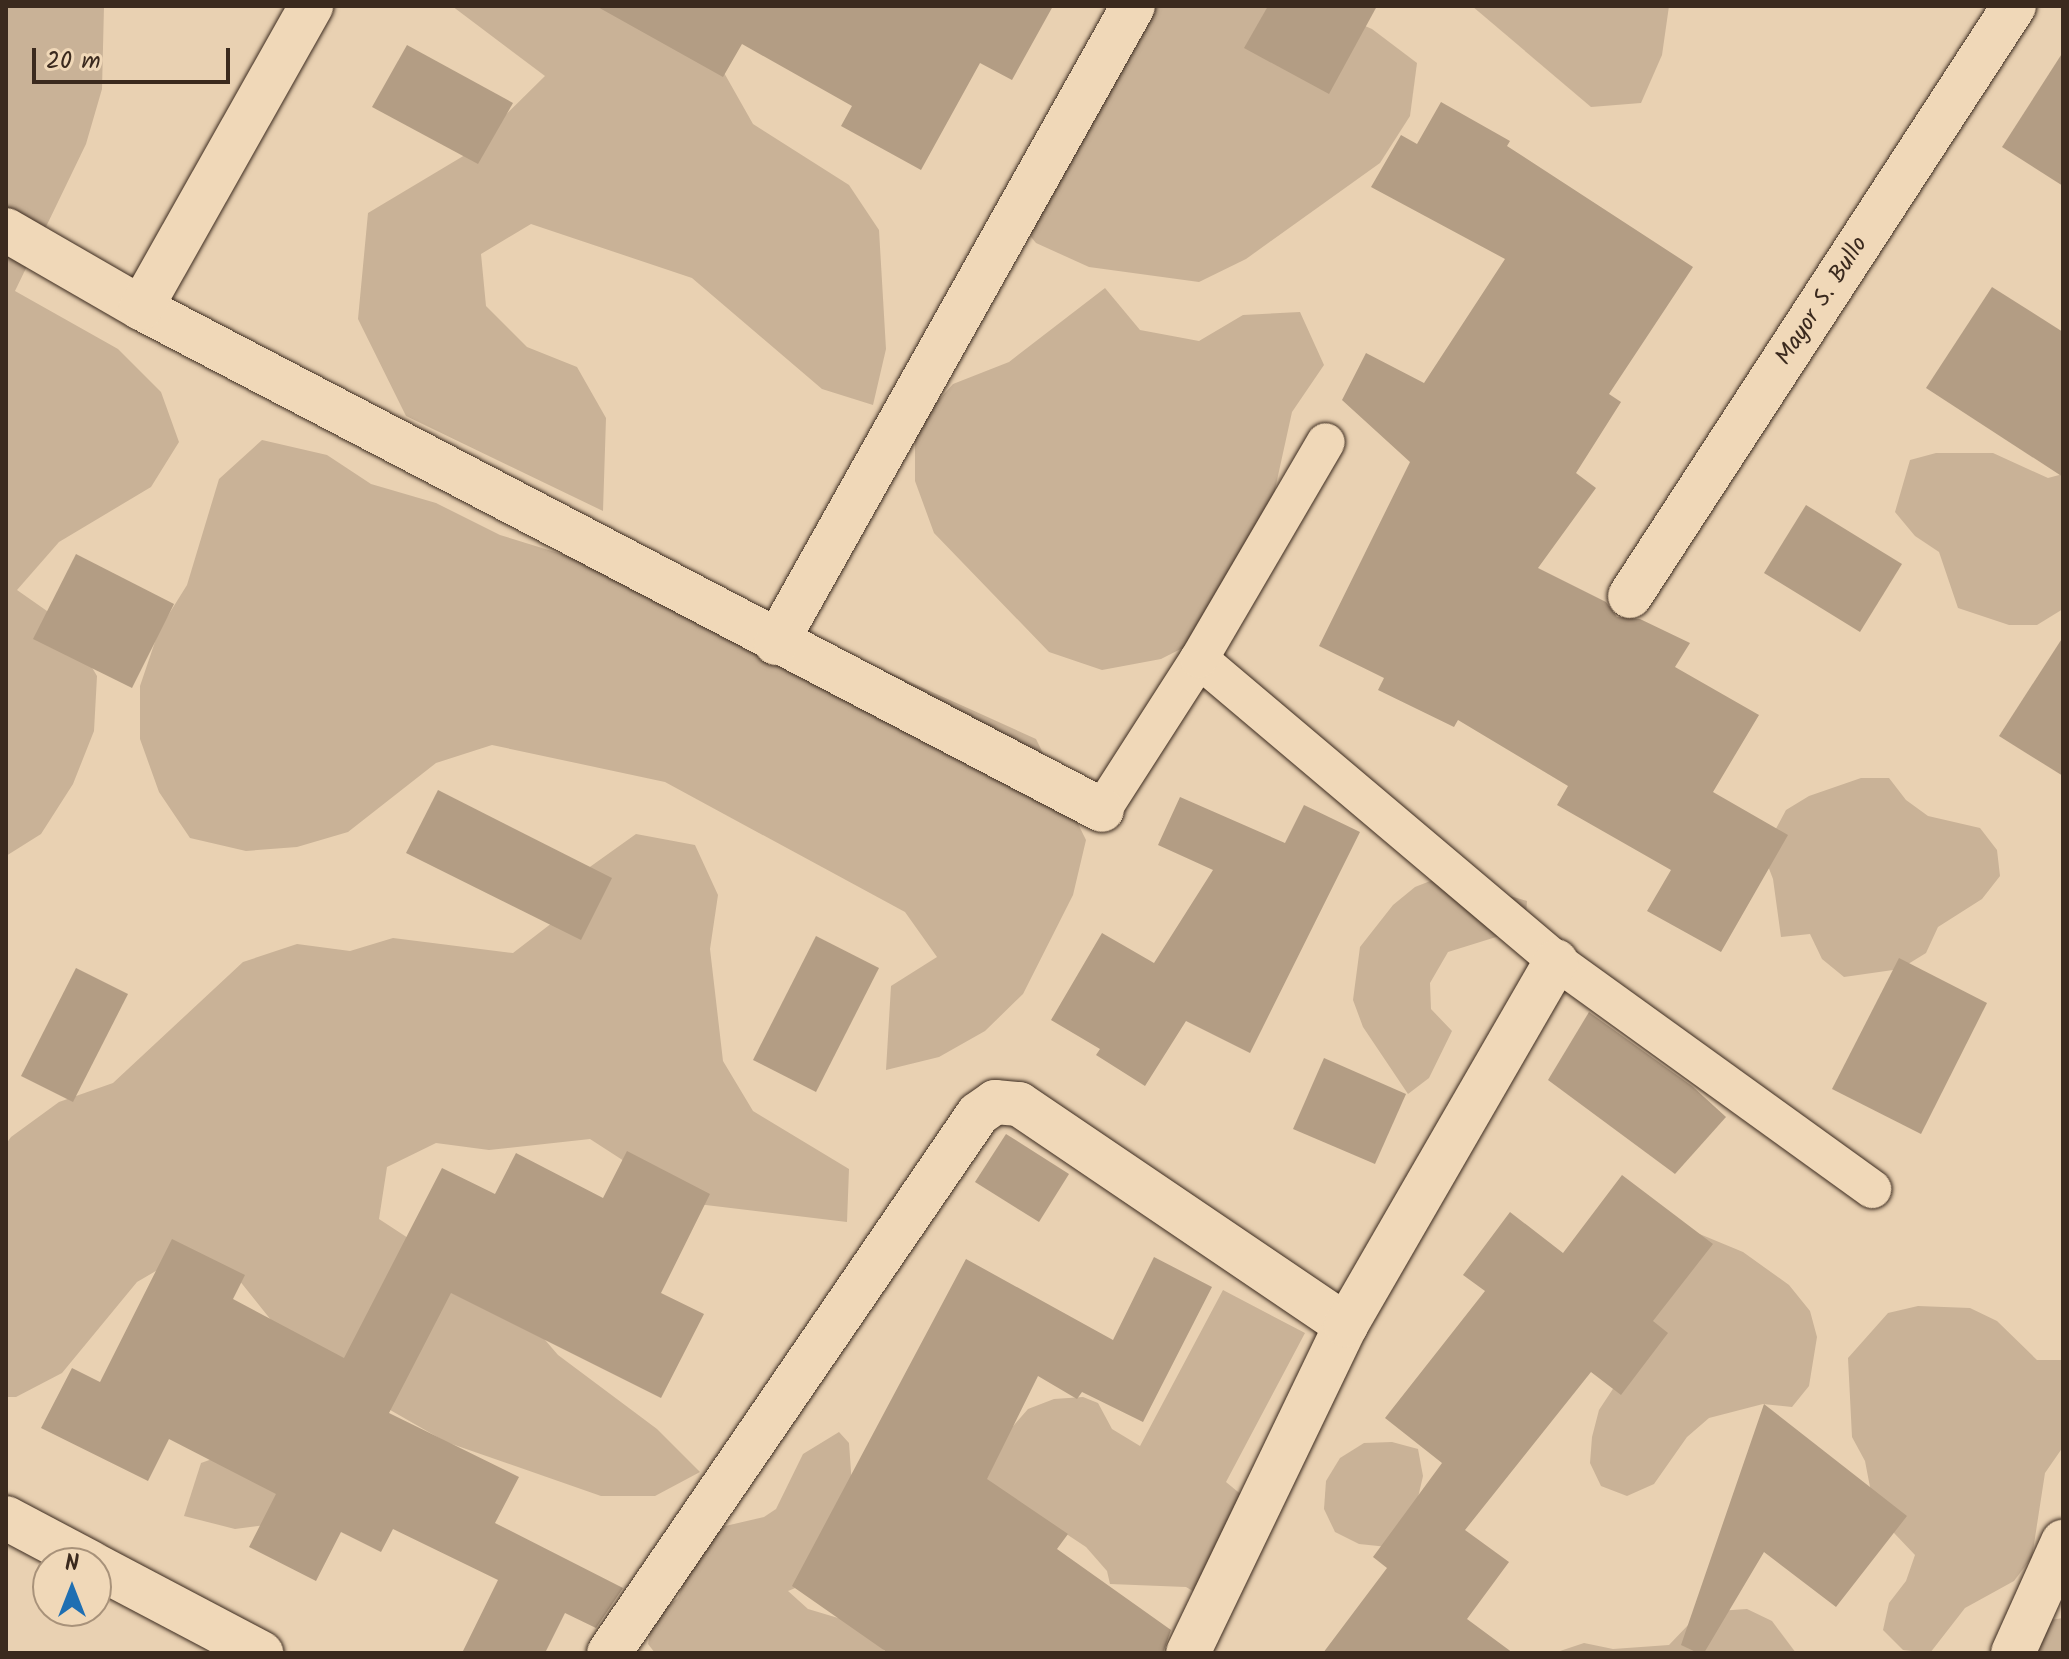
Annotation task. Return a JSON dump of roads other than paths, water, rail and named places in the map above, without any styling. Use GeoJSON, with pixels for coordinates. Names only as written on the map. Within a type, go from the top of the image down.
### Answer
{"type":"FeatureCollection","features":[{"type":"Feature","properties":{"kind":"street"},"geometry":{"type":"LineString","coordinates":[[141,308],[311,6]]}},
{"type":"Feature","properties":{"kind":"street"},"geometry":{"type":"LineString","coordinates":[[776,643],[1133,6]]}},
{"type":"Feature","properties":{"kind":"street","name":"Mayor S. Bullo"},"geometry":{"type":"LineString","coordinates":[[1630,596],[2014,6]]}},
{"type":"Feature","properties":{"kind":"street"},"geometry":{"type":"LineString","coordinates":[[6,230],[141,308],[776,643],[1102,810]]}},
{"type":"Feature","properties":{"kind":"street"},"geometry":{"type":"LineString","coordinates":[[1188,1653],[1346,1325],[1556,961]]}},
{"type":"Feature","properties":{"kind":"street"},"geometry":{"type":"LineString","coordinates":[[609,1653],[978,1114],[995,1102],[1019,1104],[1346,1325]]}},
{"type":"Feature","properties":{"kind":"street"},"geometry":{"type":"LineString","coordinates":[[6,1518],[61,1547]]}},
{"type":"Feature","properties":{"kind":"street"},"geometry":{"type":"LineString","coordinates":[[2013,1653],[2063,1542]]}},
{"type":"Feature","properties":{"kind":"street"},"geometry":{"type":"LineString","coordinates":[[112,1574],[261,1653]]}},
{"type":"Feature","properties":{"kind":"lane"},"geometry":{"type":"LineString","coordinates":[[1102,810],[1199,659],[1326,442]]}},
{"type":"Feature","properties":{"kind":"lane"},"geometry":{"type":"LineString","coordinates":[[1199,659],[1556,961],[1872,1189]]}}]}
